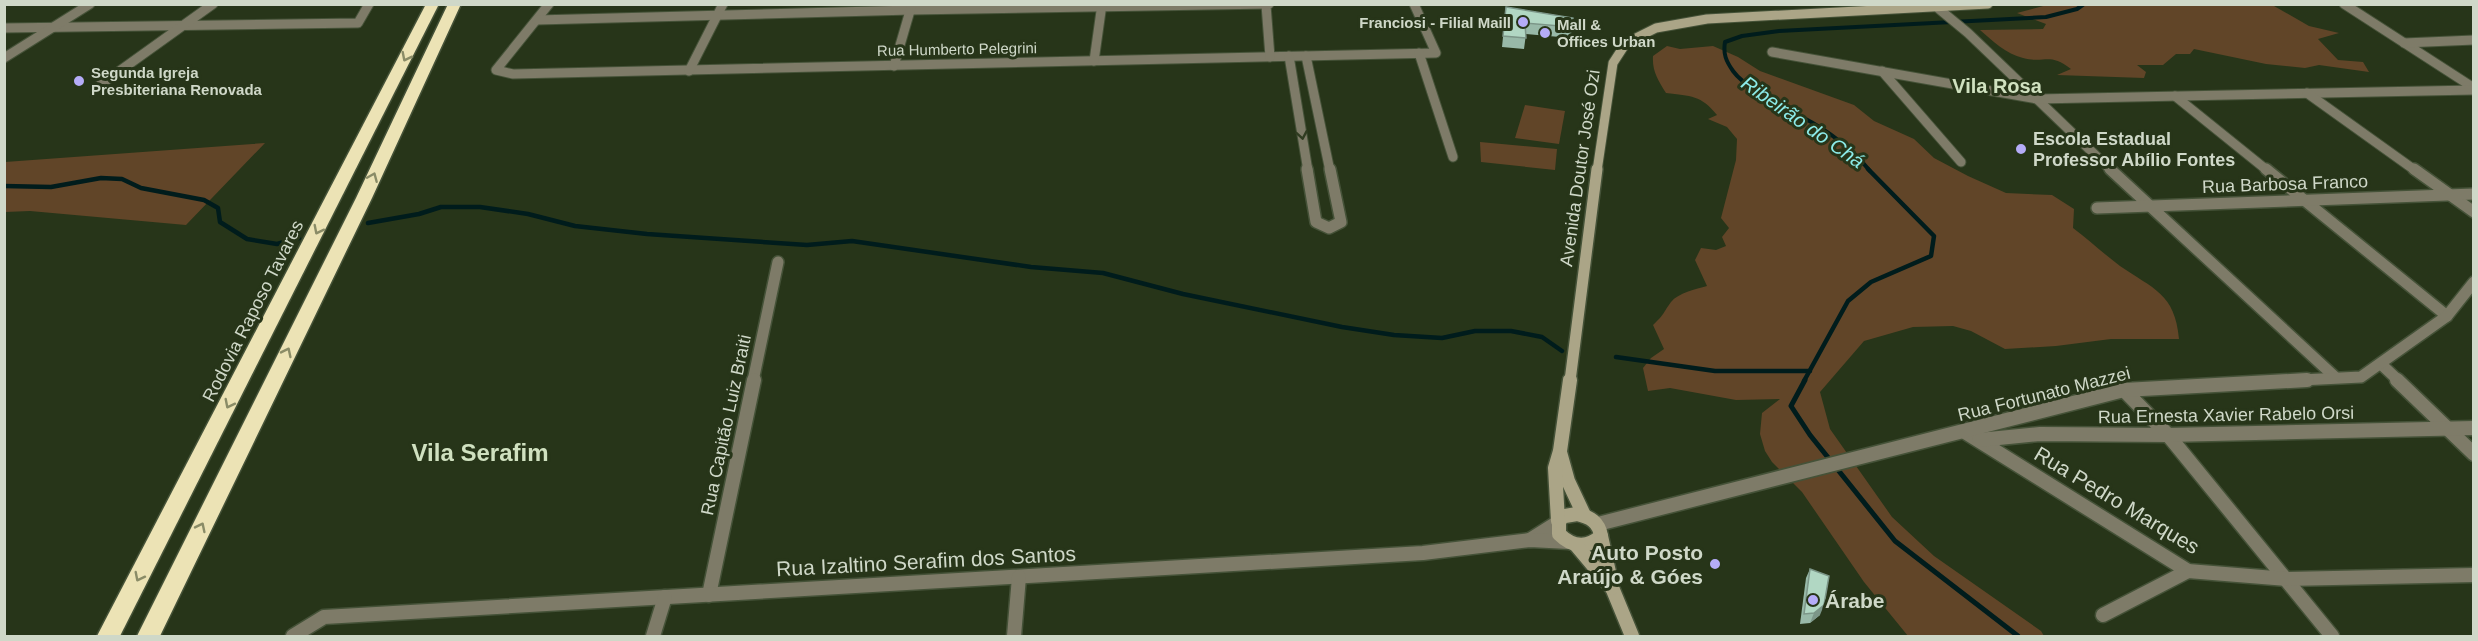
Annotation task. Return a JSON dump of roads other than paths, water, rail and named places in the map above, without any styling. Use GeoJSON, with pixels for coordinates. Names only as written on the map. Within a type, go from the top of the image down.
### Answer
{"type":"FeatureCollection","features":[{"type":"Feature","properties":{"kind":"highway","name":"Rodovia Raposo Tavares"},"geometry":{"type":"LineString","coordinates":[[108,636],[433,4]]}},
{"type":"Feature","properties":{"kind":"highway"},"geometry":{"type":"LineString","coordinates":[[148,636],[364,198],[455,4]]}},
{"type":"Feature","properties":{"kind":"main road","name":"Avenida Doutor José Ozi"},"geometry":{"type":"LineString","coordinates":[[1557,522],[1555,468],[1560,452],[1608,87],[1612,63],[1626,43],[1656,28],[1707,19],[1988,4]]}},
{"type":"Feature","properties":{"kind":"main road"},"geometry":{"type":"LineString","coordinates":[[1560,452],[1564,470],[1584,515],[1599,530],[1613,590],[1632,636]]}},
{"type":"Feature","properties":{"kind":"main road"},"geometry":{"type":"LineString","coordinates":[[1584,515],[1564,516],[1557,522],[1559,534],[1573,544],[1613,590]]}},
{"type":"Feature","properties":{"kind":"main road"},"geometry":{"type":"LineString","coordinates":[[1573,544],[1591,544],[1599,530]]}},
{"type":"Feature","properties":{"kind":"street"},"geometry":{"type":"LineString","coordinates":[[4,58],[90,4]]}},
{"type":"Feature","properties":{"kind":"street"},"geometry":{"type":"LineString","coordinates":[[100,85],[213,4]]}},
{"type":"Feature","properties":{"kind":"street"},"geometry":{"type":"LineString","coordinates":[[4,28],[358,23],[369,4]]}},
{"type":"Feature","properties":{"kind":"street"},"geometry":{"type":"LineString","coordinates":[[537,20],[549,4]]}},
{"type":"Feature","properties":{"kind":"street"},"geometry":{"type":"LineString","coordinates":[[689,71],[723,4]]}},
{"type":"Feature","properties":{"kind":"street"},"geometry":{"type":"LineString","coordinates":[[537,20],[911,7],[1268,4],[1270,57]]}},
{"type":"Feature","properties":{"kind":"street"},"geometry":{"type":"LineString","coordinates":[[1414,4],[1436,53],[1419,53],[1453,157]]}},
{"type":"Feature","properties":{"kind":"street"},"geometry":{"type":"LineString","coordinates":[[2344,4],[2474,89]]}},
{"type":"Feature","properties":{"kind":"street"},"geometry":{"type":"LineString","coordinates":[[1094,61],[1102,6]]}},
{"type":"Feature","properties":{"kind":"street"},"geometry":{"type":"LineString","coordinates":[[894,66],[911,7]]}},
{"type":"Feature","properties":{"kind":"street"},"geometry":{"type":"LineString","coordinates":[[1936,7],[1968,33],[2150,207],[2335,377]]}},
{"type":"Feature","properties":{"kind":"street","name":"Rua Humberto Pelegrini"},"geometry":{"type":"LineString","coordinates":[[537,20],[496,70],[513,74],[689,71],[1419,53]]}},
{"type":"Feature","properties":{"kind":"street"},"geometry":{"type":"LineString","coordinates":[[2403,43],[2474,40]]}},
{"type":"Feature","properties":{"kind":"street"},"geometry":{"type":"LineString","coordinates":[[1772,52],[2037,99],[2474,89]]}},
{"type":"Feature","properties":{"kind":"street"},"geometry":{"type":"LineString","coordinates":[[1289,56],[1316,222],[1321,227],[1329,229],[1337,227],[1341,222],[1306,56]]}},
{"type":"Feature","properties":{"kind":"street"},"geometry":{"type":"LineString","coordinates":[[1882,71],[1962,162]]}},
{"type":"Feature","properties":{"kind":"street"},"geometry":{"type":"LineString","coordinates":[[2307,93],[2474,213]]}},
{"type":"Feature","properties":{"kind":"street"},"geometry":{"type":"LineString","coordinates":[[2175,96],[2447,316]]}},
{"type":"Feature","properties":{"kind":"street"},"geometry":{"type":"LineString","coordinates":[[1298,108],[1317,108]]}},
{"type":"Feature","properties":{"kind":"street"},"geometry":{"type":"LineString","coordinates":[[1307,164],[1328,164]]}},
{"type":"Feature","properties":{"kind":"street","name":"Rua Barbosa Franco"},"geometry":{"type":"LineString","coordinates":[[2097,208],[2474,194]]}},
{"type":"Feature","properties":{"kind":"street","name":"Rua Capitão Luiz Braiti"},"geometry":{"type":"LineString","coordinates":[[710,595],[778,262]]}},
{"type":"Feature","properties":{"kind":"street","name":"Rua Fortunato Mazzei"},"geometry":{"type":"LineString","coordinates":[[1599,530],[1829,466],[2124,390],[2361,377],[2447,316],[2474,282]]}},
{"type":"Feature","properties":{"kind":"street"},"geometry":{"type":"LineString","coordinates":[[2382,364],[2474,454]]}},
{"type":"Feature","properties":{"kind":"street"},"geometry":{"type":"LineString","coordinates":[[2124,390],[2168,435],[2332,636]]}},
{"type":"Feature","properties":{"kind":"street","name":"Rua Ernesta Xavier Rabelo Orsi"},"geometry":{"type":"LineString","coordinates":[[1978,440],[2040,434],[2168,435],[2474,428]]}},
{"type":"Feature","properties":{"kind":"street","name":"Rua Pedro Marques"},"geometry":{"type":"LineString","coordinates":[[1965,432],[2188,571],[2287,579],[2474,575]]}},
{"type":"Feature","properties":{"kind":"street","name":"Rua Izaltino Serafim dos Santos"},"geometry":{"type":"LineString","coordinates":[[1530,540],[1557,522]]}},
{"type":"Feature","properties":{"kind":"street","name":"Rua Izaltino Serafim dos Santos"},"geometry":{"type":"LineString","coordinates":[[293,636],[324,617],[1423,553],[1530,540],[1573,544]]}},
{"type":"Feature","properties":{"kind":"street"},"geometry":{"type":"LineString","coordinates":[[2103,615],[2188,571]]}},
{"type":"Feature","properties":{"kind":"street"},"geometry":{"type":"LineString","coordinates":[[1014,636],[1019,577]]}},
{"type":"Feature","properties":{"kind":"street"},"geometry":{"type":"LineString","coordinates":[[653,636],[665,597]]}},
{"type":"Feature","properties":{"kind":"waterway","name":"Ribeirão do Chá"},"geometry":{"type":"LineString","coordinates":[[1870,171],[1830,134],[1746,84],[1727,61],[1724,50],[1725,42],[1742,36],[1779,31],[2046,17],[2077,9],[2084,4]]}},
{"type":"Feature","properties":{"kind":"waterway","name":"Ribeirão do Chá"},"geometry":{"type":"LineString","coordinates":[[1810,371],[1848,301],[1871,282],[1931,256],[1934,236],[1868,169]]}},
{"type":"Feature","properties":{"kind":"waterway"},"geometry":{"type":"LineString","coordinates":[[4,186],[51,187],[101,178],[122,179],[141,188],[204,200],[218,208],[220,222],[247,239],[277,244],[299,238]]}},
{"type":"Feature","properties":{"kind":"waterway"},"geometry":{"type":"LineString","coordinates":[[368,223],[419,214],[441,207],[480,207],[528,214],[575,226],[647,234],[807,245],[852,241],[1031,267],[1103,273],[1183,294],[1342,327],[1394,335],[1442,338],[1475,331],[1511,331],[1542,337],[1562,351]]}},
{"type":"Feature","properties":{"kind":"waterway"},"geometry":{"type":"LineString","coordinates":[[1616,357],[1715,371],[1810,371]]}},
{"type":"Feature","properties":{"kind":"waterway","name":"Ribeirão do Chá"},"geometry":{"type":"LineString","coordinates":[[1804,381],[1810,371]]}},
{"type":"Feature","properties":{"kind":"waterway","name":"Ribeirão do Chá"},"geometry":{"type":"LineString","coordinates":[[1805,380],[1791,406],[1810,435],[1895,541],[2018,636]]}},
{"type":"Feature","properties":{"kind":"place","name":"Franciosi - Filial Maill"},"geometry":{"type":"Point","coordinates":[1523,22]}},
{"type":"Feature","properties":{"kind":"place","name":"Mall & Offices Urban"},"geometry":{"type":"Point","coordinates":[1545,33]}},
{"type":"Feature","properties":{"kind":"place","name":"Segunda Igreja Presbiteriana Renovada"},"geometry":{"type":"Point","coordinates":[79,81]}},
{"type":"Feature","properties":{"kind":"place","name":"Escola Estadual Professor Abílio Fontes"},"geometry":{"type":"Point","coordinates":[2021,149]}},
{"type":"Feature","properties":{"kind":"place","name":"Auto Posto Araújo & Góes"},"geometry":{"type":"Point","coordinates":[1715,564]}},
{"type":"Feature","properties":{"kind":"place","name":"Árabe"},"geometry":{"type":"Point","coordinates":[1813,600]}},
{"type":"Feature","properties":{"kind":"district","name":"Vila Rosa"},"geometry":{"type":"Point","coordinates":[1997,86]}},
{"type":"Feature","properties":{"kind":"district","name":"Vila Serafim"},"geometry":{"type":"Point","coordinates":[480,452]}}]}
